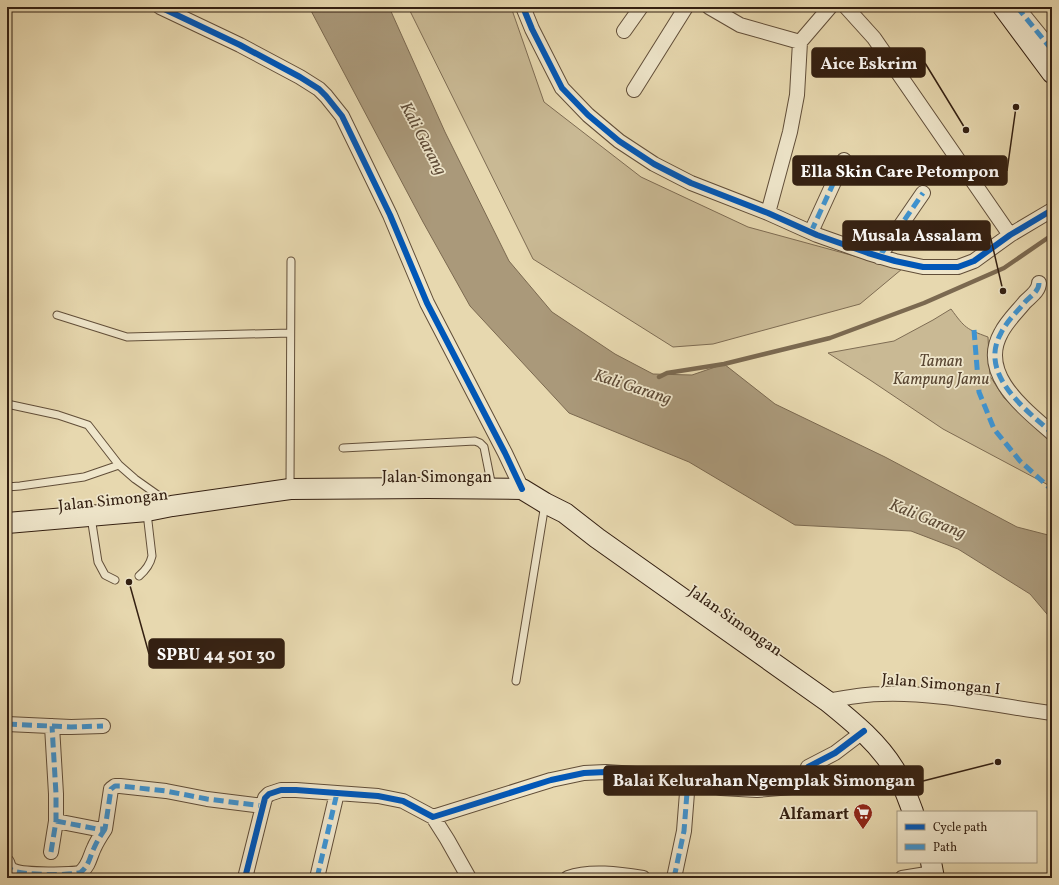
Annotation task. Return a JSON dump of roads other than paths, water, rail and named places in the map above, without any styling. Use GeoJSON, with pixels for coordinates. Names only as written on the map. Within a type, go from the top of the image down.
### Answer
{"type":"FeatureCollection","features":[{"type":"Feature","properties":{"kind":"main road"},"geometry":{"type":"LineString","coordinates":[[1002,7],[1052,73]]}},
{"type":"Feature","properties":{"kind":"main road","name":"Jalan Simongan"},"geometry":{"type":"LineString","coordinates":[[7,523],[147,510],[290,489],[428,488],[522,490],[545,504],[565,513],[597,538],[827,701],[864,731],[896,772],[913,811]]}},
{"type":"Feature","properties":{"kind":"street"},"geometry":{"type":"LineString","coordinates":[[160,7],[240,45],[300,77],[319,89],[335,106],[342,116],[390,215],[427,303],[505,453],[522,490]]}},
{"type":"Feature","properties":{"kind":"street"},"geometry":{"type":"LineString","coordinates":[[523,7],[532,29],[562,88],[588,115],[619,141],[654,164],[691,183],[768,213],[811,232],[879,257],[923,267],[958,267],[974,261],[1010,235],[1052,210]]}},
{"type":"Feature","properties":{"kind":"street"},"geometry":{"type":"LineString","coordinates":[[624,31],[641,7]]}},
{"type":"Feature","properties":{"kind":"street"},"geometry":{"type":"LineString","coordinates":[[634,90],[686,7]]}},
{"type":"Feature","properties":{"kind":"street"},"geometry":{"type":"LineString","coordinates":[[709,7],[740,24],[800,42]]}},
{"type":"Feature","properties":{"kind":"street"},"geometry":{"type":"LineString","coordinates":[[768,213],[790,132],[797,95],[800,42],[830,7]]}},
{"type":"Feature","properties":{"kind":"street"},"geometry":{"type":"LineString","coordinates":[[846,7],[874,38],[1010,235]]}},
{"type":"Feature","properties":{"kind":"street"},"geometry":{"type":"LineString","coordinates":[[1018,7],[1052,50]]}},
{"type":"Feature","properties":{"kind":"street"},"geometry":{"type":"LineString","coordinates":[[811,232],[844,160]]}},
{"type":"Feature","properties":{"kind":"street"},"geometry":{"type":"LineString","coordinates":[[879,257],[923,194]]}},
{"type":"Feature","properties":{"kind":"street"},"geometry":{"type":"LineString","coordinates":[[1038,282],[1037,290],[1008,320],[1000,335],[994,353],[994,361],[998,374],[1006,388],[1026,410],[1052,433]]}},
{"type":"Feature","properties":{"kind":"street","name":"Jalan Simongan I"},"geometry":{"type":"LineString","coordinates":[[827,701],[861,695],[916,695],[1009,706],[1052,713]]}},
{"type":"Feature","properties":{"kind":"street"},"geometry":{"type":"LineString","coordinates":[[7,724],[103,726]]}},
{"type":"Feature","properties":{"kind":"street"},"geometry":{"type":"LineString","coordinates":[[51,852],[56,821],[52,726]]}},
{"type":"Feature","properties":{"kind":"street"},"geometry":{"type":"LineString","coordinates":[[433,817],[551,780],[584,773],[606,772],[667,776],[721,788],[757,790],[798,786],[803,781],[808,767],[835,753],[864,731]]}},
{"type":"Feature","properties":{"kind":"street"},"geometry":{"type":"LineString","coordinates":[[674,878],[684,831],[688,780]]}},
{"type":"Feature","properties":{"kind":"street"},"geometry":{"type":"LineString","coordinates":[[7,862],[13,871],[21,873],[78,874],[87,867],[104,829],[111,789],[115,786],[166,791],[207,799],[263,806]]}},
{"type":"Feature","properties":{"kind":"street"},"geometry":{"type":"LineString","coordinates":[[246,878],[265,798],[269,794],[281,790],[296,790],[378,796],[403,801],[433,817],[469,878]]}},
{"type":"Feature","properties":{"kind":"street"},"geometry":{"type":"LineString","coordinates":[[317,878],[337,793]]}},
{"type":"Feature","properties":{"kind":"street"},"geometry":{"type":"LineString","coordinates":[[56,821],[104,829]]}},
{"type":"Feature","properties":{"kind":"street"},"geometry":{"type":"LineString","coordinates":[[902,878],[933,871]]}},
{"type":"Feature","properties":{"kind":"street"},"geometry":{"type":"LineString","coordinates":[[575,877],[608,874],[643,878]]}},
{"type":"Feature","properties":{"kind":"lane"},"geometry":{"type":"LineString","coordinates":[[290,489],[291,261]]}},
{"type":"Feature","properties":{"kind":"lane"},"geometry":{"type":"LineString","coordinates":[[57,315],[127,337],[290,332]]}},
{"type":"Feature","properties":{"kind":"lane"},"geometry":{"type":"LineString","coordinates":[[7,404],[58,415],[88,425],[119,465],[172,506]]}},
{"type":"Feature","properties":{"kind":"lane"},"geometry":{"type":"LineString","coordinates":[[343,448],[475,441],[484,447],[492,489]]}},
{"type":"Feature","properties":{"kind":"lane"},"geometry":{"type":"LineString","coordinates":[[7,487],[84,477],[119,465]]}},
{"type":"Feature","properties":{"kind":"lane"},"geometry":{"type":"LineString","coordinates":[[516,681],[545,504]]}},
{"type":"Feature","properties":{"kind":"lane"},"geometry":{"type":"LineString","coordinates":[[139,576],[147,569],[151,562],[152,556],[147,510]]}},
{"type":"Feature","properties":{"kind":"lane"},"geometry":{"type":"LineString","coordinates":[[91,515],[98,562],[105,575],[115,580]]}},
{"type":"Feature","properties":{"kind":"water","name":"Kali Garang"},"geometry":{"type":"Polygon","coordinates":[[[309,7],[389,7],[445,132],[509,261],[552,312],[615,354],[653,374],[692,375],[724,364],[775,404],[885,457],[1017,527],[1052,536],[1052,620],[1030,594],[958,549],[911,531],[795,525],[689,462],[569,413],[470,306],[423,222],[309,7]]]}},
{"type":"Feature","properties":{"kind":"waterway","name":"Kali Garang"},"geometry":{"type":"LineString","coordinates":[[659,377],[667,373],[724,364],[830,338],[924,303],[1004,268],[1052,235]]}},
{"type":"Feature","properties":{"kind":"place","name":"Ella Skin Care Petompon"},"geometry":{"type":"Point","coordinates":[1016,107]}},
{"type":"Feature","properties":{"kind":"place","name":"Aice Eskrim"},"geometry":{"type":"Point","coordinates":[966,130]}},
{"type":"Feature","properties":{"kind":"place","name":"Musala Assalam"},"geometry":{"type":"Point","coordinates":[1003,291]}},
{"type":"Feature","properties":{"kind":"place","name":"SPBU 44 501 30"},"geometry":{"type":"Point","coordinates":[129,582]}},
{"type":"Feature","properties":{"kind":"place","name":"Balai Kelurahan Ngemplak Simongan"},"geometry":{"type":"Point","coordinates":[998,762]}},
{"type":"Feature","properties":{"kind":"place","name":"Alfamart"},"geometry":{"type":"Point","coordinates":[863,830]}},
{"type":"Feature","properties":{"kind":"park label","name":"Taman Kampung Jamu"},"geometry":{"type":"Point","coordinates":[941,369]}}]}
